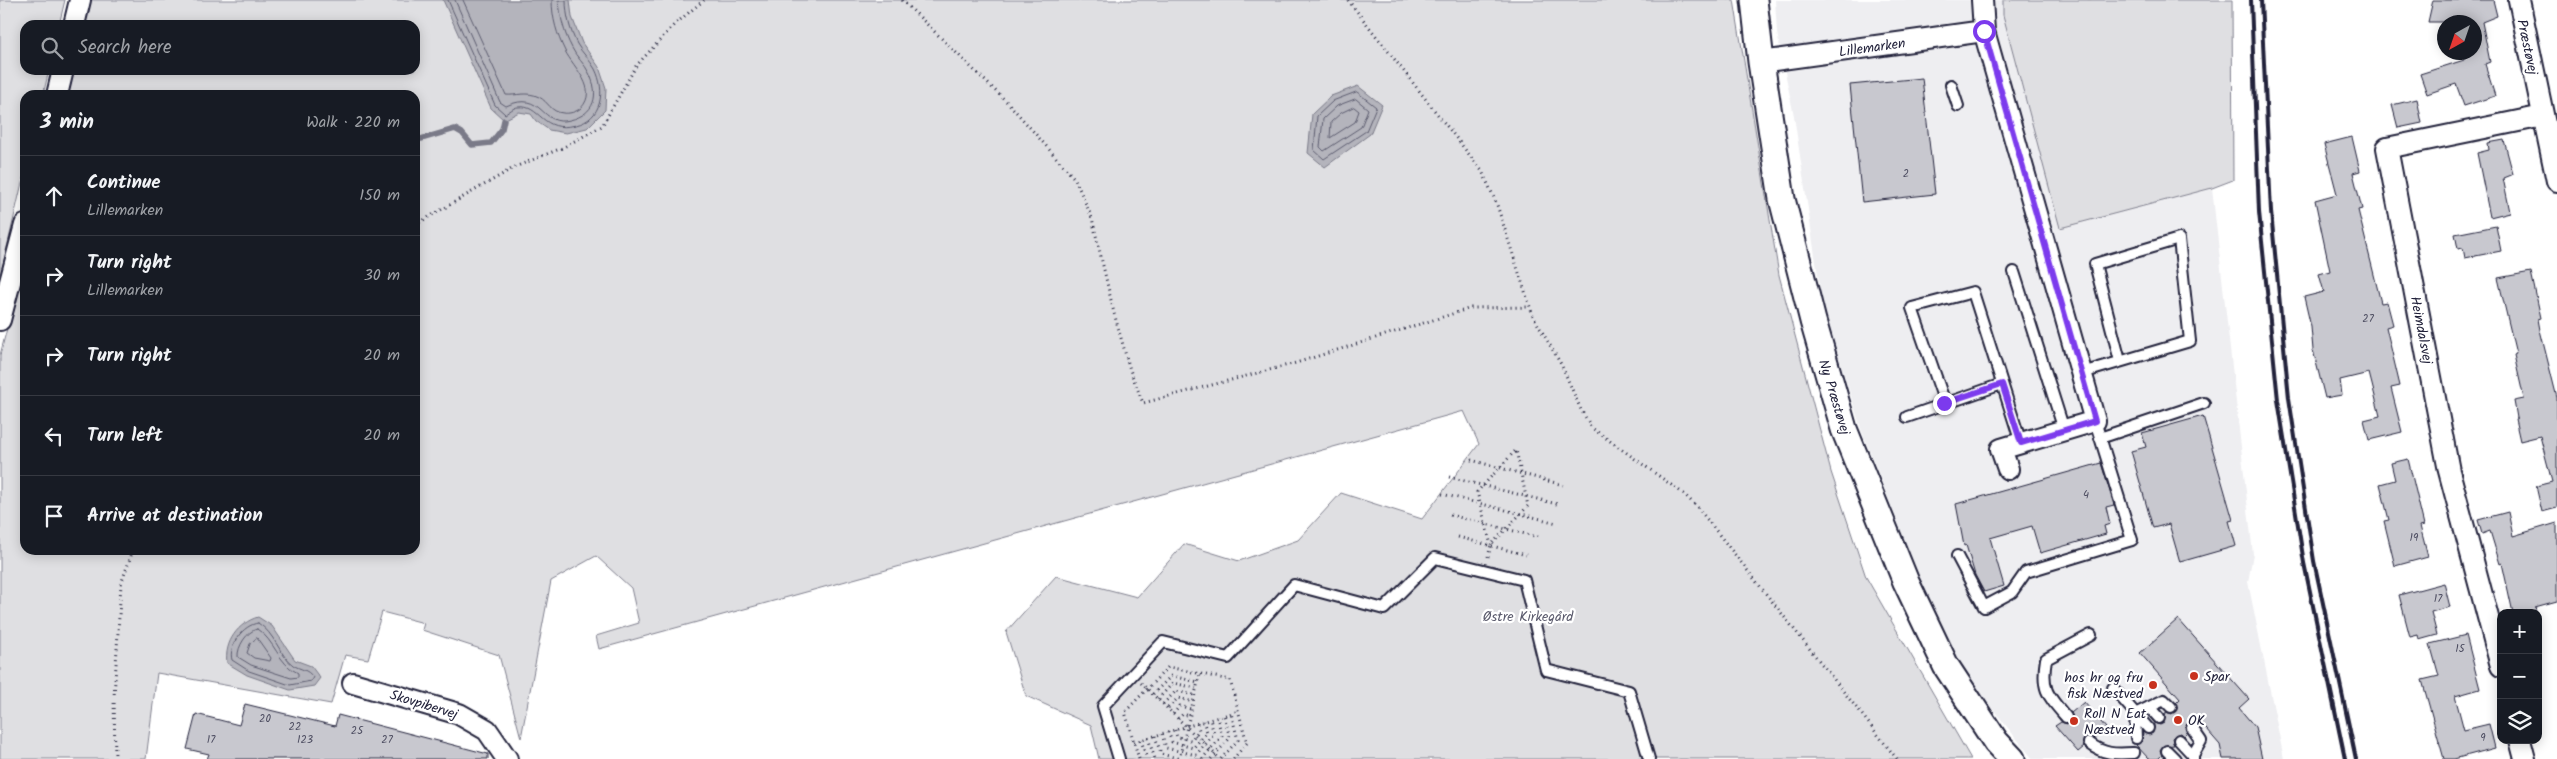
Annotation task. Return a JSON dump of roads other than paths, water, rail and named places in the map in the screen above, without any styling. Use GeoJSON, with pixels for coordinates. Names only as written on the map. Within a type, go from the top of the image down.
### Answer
{"type":"FeatureCollection","features":[{"type":"Feature","properties":{"kind":"street"},"geometry":{"type":"LineString","coordinates":[[75,20],[80,0]]}},
{"type":"Feature","properties":{"kind":"street","name":"Ny Præstøvej"},"geometry":{"type":"LineString","coordinates":[[1754,0],[1761,62],[1782,200],[1813,321],[1857,464],[1906,582],[1946,666],[1996,742],[2012,759]]}},
{"type":"Feature","properties":{"kind":"street"},"geometry":{"type":"LineString","coordinates":[[1982,0],[1984,31],[2097,429],[2064,430],[2001,449],[2008,469]]}},
{"type":"Feature","properties":{"kind":"street","name":"Præstøvej"},"geometry":{"type":"LineString","coordinates":[[2519,0],[2557,181]]}},
{"type":"Feature","properties":{"kind":"street","name":"Lillemarken"},"geometry":{"type":"LineString","coordinates":[[1761,62],[1984,31]]}},
{"type":"Feature","properties":{"kind":"street"},"geometry":{"type":"LineString","coordinates":[[58,90],[62,75]]}},
{"type":"Feature","properties":{"kind":"street","name":"Heimdalsvej"},"geometry":{"type":"LineString","coordinates":[[2498,654],[2450,471],[2387,148],[2543,116]]}},
{"type":"Feature","properties":{"kind":"street"},"geometry":{"type":"LineString","coordinates":[[0,320],[20,244]]}},
{"type":"Feature","properties":{"kind":"street","name":"Skovpibervej"},"geometry":{"type":"LineString","coordinates":[[353,683],[459,714],[487,730],[507,759]]}},
{"type":"Feature","properties":{"kind":"street"},"geometry":{"type":"LineString","coordinates":[[2521,744],[2525,759]]}},
{"type":"Feature","properties":{"kind":"lane"},"geometry":{"type":"LineString","coordinates":[[1951,85],[1958,106]]}},
{"type":"Feature","properties":{"kind":"lane"},"geometry":{"type":"LineString","coordinates":[[2082,373],[2120,362],[2190,341],[2179,238],[2095,264],[2120,362]]}},
{"type":"Feature","properties":{"kind":"lane"},"geometry":{"type":"LineString","coordinates":[[2014,272],[2064,430]]}},
{"type":"Feature","properties":{"kind":"lane"},"geometry":{"type":"LineString","coordinates":[[1944,403],[1912,308],[1973,292],[2021,443]]}},
{"type":"Feature","properties":{"kind":"lane"},"geometry":{"type":"LineString","coordinates":[[1907,418],[1944,403],[2002,384]]}},
{"type":"Feature","properties":{"kind":"lane"},"geometry":{"type":"LineString","coordinates":[[1957,556],[1984,607],[2012,592],[2026,572],[2132,540],[2097,429],[2204,403]]}},
{"type":"Feature","properties":{"kind":"lane"},"geometry":{"type":"LineString","coordinates":[[1119,759],[1103,706],[1163,642],[1228,658],[1294,585],[1384,609],[1435,558],[1524,580],[1546,670],[1629,691],[1650,759]]}},
{"type":"Feature","properties":{"kind":"lane"},"geometry":{"type":"LineString","coordinates":[[2066,717],[2053,701],[2043,681],[2046,659],[2091,635]]}},
{"type":"Feature","properties":{"kind":"lane"},"geometry":{"type":"LineString","coordinates":[[2113,688],[2148,728]]}},
{"type":"Feature","properties":{"kind":"lane"},"geometry":{"type":"LineString","coordinates":[[2135,714],[2164,700],[2171,707]]}},
{"type":"Feature","properties":{"kind":"lane"},"geometry":{"type":"LineString","coordinates":[[2149,707],[2159,718]]}},
{"type":"Feature","properties":{"kind":"lane"},"geometry":{"type":"LineString","coordinates":[[2135,714],[2136,738]]}},
{"type":"Feature","properties":{"kind":"lane"},"geometry":{"type":"LineString","coordinates":[[2179,740],[2193,757],[2201,741],[2192,728]]}},
{"type":"Feature","properties":{"kind":"lane"},"geometry":{"type":"LineString","coordinates":[[2088,743],[2098,751],[2110,754],[2134,753]]}},
{"type":"Feature","properties":{"kind":"lane"},"geometry":{"type":"LineString","coordinates":[[2167,750],[2175,759]]}},
{"type":"Feature","properties":{"kind":"water"},"geometry":{"type":"Polygon","coordinates":[[[443,0],[570,0],[572,17],[582,43],[599,67],[606,88],[605,110],[587,128],[566,133],[549,130],[536,121],[531,114],[519,112],[504,120],[491,108],[443,0]]]}},
{"type":"Feature","properties":{"kind":"water"},"geometry":{"type":"Polygon","coordinates":[[[1358,86],[1382,105],[1370,134],[1325,167],[1308,153],[1312,114],[1331,96],[1358,86]]]}},
{"type":"Feature","properties":{"kind":"water"},"geometry":{"type":"Polygon","coordinates":[[[258,617],[272,626],[295,660],[311,666],[320,678],[314,686],[290,690],[247,675],[227,663],[228,648],[234,634],[244,624],[258,617]]]}},
{"type":"Feature","properties":{"kind":"waterway"},"geometry":{"type":"LineString","coordinates":[[420,139],[455,129],[462,133],[472,145],[491,143],[502,129],[504,120]]}},
{"type":"Feature","properties":{"kind":"railway"},"geometry":{"type":"LineString","coordinates":[[2251,0],[2259,212],[2278,400],[2304,563],[2345,759]]}},
{"type":"Feature","properties":{"kind":"railway"},"geometry":{"type":"LineString","coordinates":[[2261,0],[2271,212],[2289,398],[2314,561],[2356,759]]}},
{"type":"Feature","properties":{"kind":"place","name":"Spar"},"geometry":{"type":"Point","coordinates":[2194,676]}},
{"type":"Feature","properties":{"kind":"place","name":"hos hr og fru fisk Næstved"},"geometry":{"type":"Point","coordinates":[2153,685]}},
{"type":"Feature","properties":{"kind":"place","name":"OK"},"geometry":{"type":"Point","coordinates":[2178,720]}},
{"type":"Feature","properties":{"kind":"place","name":"Roll N Eat Næstved"},"geometry":{"type":"Point","coordinates":[2074,721]}},
{"type":"Feature","properties":{"kind":"park label","name":"Østre Kirkegård"},"geometry":{"type":"Point","coordinates":[1528,616]}}]}
